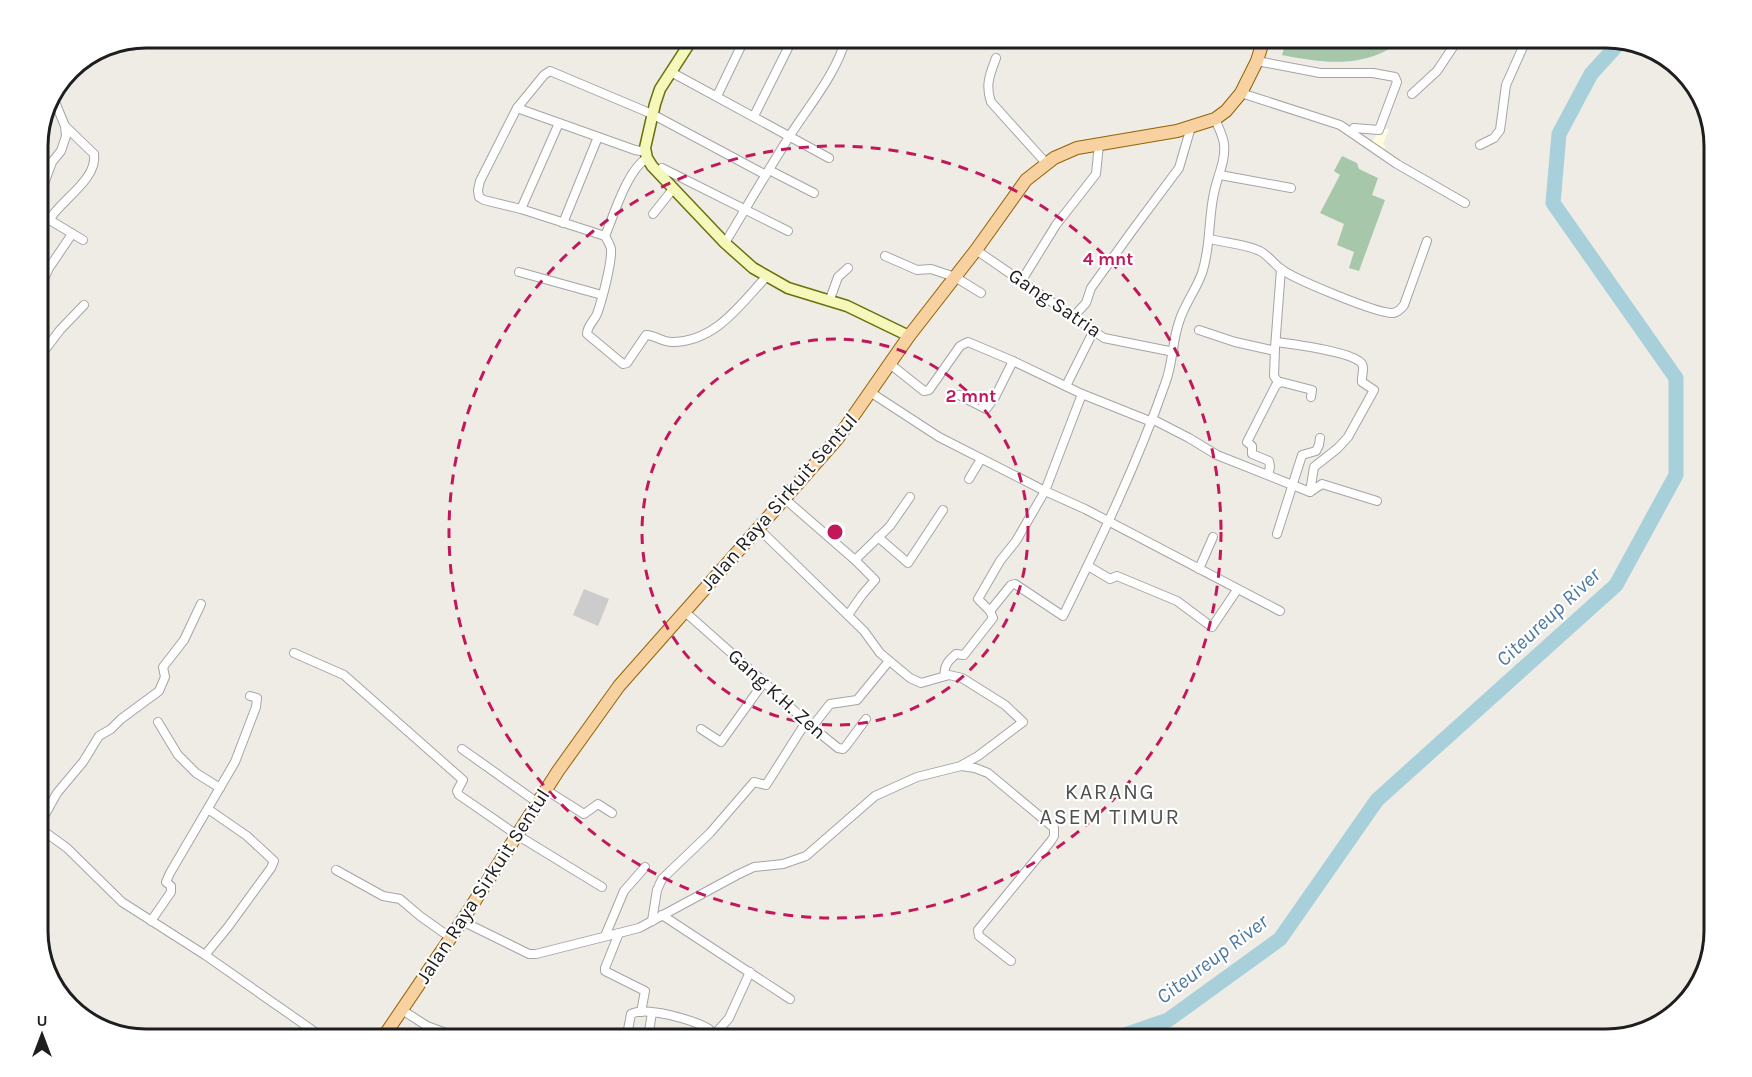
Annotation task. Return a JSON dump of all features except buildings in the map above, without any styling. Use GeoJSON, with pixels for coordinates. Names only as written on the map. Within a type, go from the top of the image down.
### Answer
{"type":"FeatureCollection","features":[{"type":"Feature","properties":{"kind":"main road","name":"Jalan Raya Sirkuit Sentul"},"geometry":{"type":"LineString","coordinates":[[389,1029],[546,790],[619,686],[838,438],[909,336],[976,250],[1022,185],[1046,163],[1062,153],[1077,148],[1191,127],[1215,119],[1226,111],[1241,93],[1261,48]]}},
{"type":"Feature","properties":{"kind":"street"},"geometry":{"type":"LineString","coordinates":[[604,236],[631,177],[646,155],[652,114],[660,89],[686,48]]}},
{"type":"Feature","properties":{"kind":"street"},"geometry":{"type":"LineString","coordinates":[[717,96],[740,48]]}},
{"type":"Feature","properties":{"kind":"street"},"geometry":{"type":"LineString","coordinates":[[754,117],[788,48]]}},
{"type":"Feature","properties":{"kind":"street"},"geometry":{"type":"LineString","coordinates":[[725,243],[816,96],[842,48]]}},
{"type":"Feature","properties":{"kind":"street"},"geometry":{"type":"LineString","coordinates":[[1412,94],[1437,71],[1452,48]]}},
{"type":"Feature","properties":{"kind":"street"},"geometry":{"type":"LineString","coordinates":[[1480,145],[1494,138],[1500,130],[1506,85],[1523,48]]}},
{"type":"Feature","properties":{"kind":"street"},"geometry":{"type":"LineString","coordinates":[[996,58],[988,81],[991,102],[1046,163]]}},
{"type":"Feature","properties":{"kind":"street"},"geometry":{"type":"LineString","coordinates":[[1257,61],[1320,73],[1373,74],[1395,77],[1397,82],[1379,130],[1358,127],[1354,128],[1353,133]]}},
{"type":"Feature","properties":{"kind":"street"},"geometry":{"type":"LineString","coordinates":[[766,276],[730,315],[710,332],[694,340],[677,342],[661,341],[646,335],[626,364],[621,363],[587,336],[587,329],[596,315],[602,295],[611,250],[604,236],[521,209],[484,200],[479,196],[480,181],[517,108],[544,75],[550,71],[652,114],[814,193]]}},
{"type":"Feature","properties":{"kind":"street"},"geometry":{"type":"LineString","coordinates":[[670,72],[829,158]]}},
{"type":"Feature","properties":{"kind":"street"},"geometry":{"type":"LineString","coordinates":[[1241,93],[1340,125],[1397,164],[1466,204]]}},
{"type":"Feature","properties":{"kind":"street"},"geometry":{"type":"LineString","coordinates":[[48,172],[53,158],[61,151],[66,132],[56,107]]}},
{"type":"Feature","properties":{"kind":"street"},"geometry":{"type":"LineString","coordinates":[[517,108],[646,155],[673,189],[725,243],[753,268],[788,288],[830,299],[909,336]]}},
{"type":"Feature","properties":{"kind":"street"},"geometry":{"type":"LineString","coordinates":[[990,611],[1011,585],[1015,584],[1063,616],[1088,566],[1152,420],[1166,383],[1178,323],[1199,281],[1210,239],[1211,209],[1214,190],[1220,175],[1224,143],[1215,119]]}},
{"type":"Feature","properties":{"kind":"street"},"geometry":{"type":"LineString","coordinates":[[521,209],[559,123]]}},
{"type":"Feature","properties":{"kind":"street"},"geometry":{"type":"LineString","coordinates":[[65,126],[94,154],[95,159],[81,186],[50,219],[83,240]]}},
{"type":"Feature","properties":{"kind":"street"},"geometry":{"type":"LineString","coordinates":[[1073,317],[1086,303],[1091,288],[1179,168],[1191,127]]}},
{"type":"Feature","properties":{"kind":"street"},"geometry":{"type":"LineString","coordinates":[[563,223],[598,137]]}},
{"type":"Feature","properties":{"kind":"street"},"geometry":{"type":"LineString","coordinates":[[1022,280],[1056,225],[1096,174],[1099,144]]}},
{"type":"Feature","properties":{"kind":"street"},"geometry":{"type":"LineString","coordinates":[[662,168],[788,231]]}},
{"type":"Feature","properties":{"kind":"street"},"geometry":{"type":"LineString","coordinates":[[1220,175],[1291,188]]}},
{"type":"Feature","properties":{"kind":"street"},"geometry":{"type":"LineString","coordinates":[[654,214],[673,189]]}},
{"type":"Feature","properties":{"kind":"street"},"geometry":{"type":"LineString","coordinates":[[48,270],[72,234]]}},
{"type":"Feature","properties":{"kind":"street"},"geometry":{"type":"LineString","coordinates":[[1210,239],[1252,248],[1268,256],[1281,269],[1375,310],[1393,313],[1399,311],[1404,305],[1426,241]]}},
{"type":"Feature","properties":{"kind":"street","name":"Gang Satria"},"geometry":{"type":"LineString","coordinates":[[976,250],[1104,338],[1174,352]]}},
{"type":"Feature","properties":{"kind":"street"},"geometry":{"type":"LineString","coordinates":[[885,256],[917,270],[931,269],[955,277],[981,293]]}},
{"type":"Feature","properties":{"kind":"street"},"geometry":{"type":"LineString","coordinates":[[830,299],[838,277],[848,268]]}},
{"type":"Feature","properties":{"kind":"street"},"geometry":{"type":"LineString","coordinates":[[1281,269],[1274,375],[1278,382],[1312,390],[1311,398]]}},
{"type":"Feature","properties":{"kind":"street"},"geometry":{"type":"LineString","coordinates":[[519,272],[602,295]]}},
{"type":"Feature","properties":{"kind":"street"},"geometry":{"type":"LineString","coordinates":[[48,346],[84,305]]}},
{"type":"Feature","properties":{"kind":"street"},"geometry":{"type":"LineString","coordinates":[[1199,330],[1235,342],[1271,350],[1275,345]]}},
{"type":"Feature","properties":{"kind":"street"},"geometry":{"type":"LineString","coordinates":[[1066,386],[1093,332]]}},
{"type":"Feature","properties":{"kind":"street"},"geometry":{"type":"LineString","coordinates":[[890,364],[924,391],[928,390],[963,343],[968,342],[1082,394],[1152,420],[1217,455],[1311,492]]}},
{"type":"Feature","properties":{"kind":"street"},"geometry":{"type":"LineString","coordinates":[[1275,345],[1346,354],[1360,361],[1363,366],[1362,382],[1374,390],[1348,437],[1314,467],[1311,492]]}},
{"type":"Feature","properties":{"kind":"street"},"geometry":{"type":"LineString","coordinates":[[959,395],[986,409],[995,397],[1013,361]]}},
{"type":"Feature","properties":{"kind":"street"},"geometry":{"type":"LineString","coordinates":[[1268,475],[1269,461],[1252,454],[1252,446],[1246,442],[1278,382]]}},
{"type":"Feature","properties":{"kind":"street"},"geometry":{"type":"LineString","coordinates":[[870,392],[939,437],[1108,521],[1280,611]]}},
{"type":"Feature","properties":{"kind":"street"},"geometry":{"type":"LineString","coordinates":[[945,676],[945,668],[949,660],[956,654],[964,655],[993,618],[978,598],[1000,561],[1016,541],[1045,491],[1082,394]]}},
{"type":"Feature","properties":{"kind":"street"},"geometry":{"type":"LineString","coordinates":[[1277,534],[1302,455],[1314,452],[1319,445],[1320,438]]}},
{"type":"Feature","properties":{"kind":"street"},"geometry":{"type":"LineString","coordinates":[[969,479],[981,459]]}},
{"type":"Feature","properties":{"kind":"street"},"geometry":{"type":"LineString","coordinates":[[1311,492],[1322,484],[1377,501]]}},
{"type":"Feature","properties":{"kind":"street"},"geometry":{"type":"LineString","coordinates":[[855,560],[890,526],[910,497]]}},
{"type":"Feature","properties":{"kind":"street"},"geometry":{"type":"LineString","coordinates":[[785,499],[875,580],[861,595],[848,615]]}},
{"type":"Feature","properties":{"kind":"street"},"geometry":{"type":"LineString","coordinates":[[878,537],[908,563],[943,510]]}},
{"type":"Feature","properties":{"kind":"street"},"geometry":{"type":"LineString","coordinates":[[462,921],[529,954],[635,929],[754,867],[783,864],[806,856],[875,796],[917,777],[961,766],[1023,722],[1005,705],[959,676],[945,676],[918,683],[910,678],[877,650],[864,631],[758,528]]}},
{"type":"Feature","properties":{"kind":"street"},"geometry":{"type":"LineString","coordinates":[[1198,569],[1213,537]]}},
{"type":"Feature","properties":{"kind":"street"},"geometry":{"type":"LineString","coordinates":[[1088,566],[1110,579],[1117,576],[1178,601],[1212,627],[1238,590]]}},
{"type":"Feature","properties":{"kind":"street"},"geometry":{"type":"LineString","coordinates":[[48,809],[57,793],[83,762],[99,736],[159,691],[165,677],[162,667],[184,640],[201,604]]}},
{"type":"Feature","properties":{"kind":"street","name":"Gang K.H. Zen"},"geometry":{"type":"LineString","coordinates":[[684,611],[809,724],[842,749],[866,719]]}},
{"type":"Feature","properties":{"kind":"street"},"geometry":{"type":"LineString","coordinates":[[294,652],[344,675],[463,780],[458,794],[517,835],[602,887]]}},
{"type":"Feature","properties":{"kind":"street"},"geometry":{"type":"LineString","coordinates":[[652,921],[657,890],[662,879],[710,833],[754,782],[766,785],[809,724],[830,705],[857,700],[889,661]]}},
{"type":"Feature","properties":{"kind":"street"},"geometry":{"type":"LineString","coordinates":[[701,729],[721,742],[764,682]]}},
{"type":"Feature","properties":{"kind":"street"},"geometry":{"type":"LineString","coordinates":[[151,921],[171,892],[171,886],[166,883],[166,880],[235,762],[254,717],[257,698],[250,696]]}},
{"type":"Feature","properties":{"kind":"street"},"geometry":{"type":"LineString","coordinates":[[158,722],[178,755],[196,773],[220,788]]}},
{"type":"Feature","properties":{"kind":"street"},"geometry":{"type":"LineString","coordinates":[[462,749],[538,804]]}},
{"type":"Feature","properties":{"kind":"street"},"geometry":{"type":"LineString","coordinates":[[961,766],[988,773],[1054,828],[1051,841],[978,930],[980,936],[1011,961]]}},
{"type":"Feature","properties":{"kind":"street"},"geometry":{"type":"LineString","coordinates":[[546,790],[584,814],[598,804],[612,813]]}},
{"type":"Feature","properties":{"kind":"street"},"geometry":{"type":"LineString","coordinates":[[205,955],[228,927],[274,861],[247,836],[208,809]]}},
{"type":"Feature","properties":{"kind":"street"},"geometry":{"type":"LineString","coordinates":[[48,834],[67,848],[122,902],[205,955],[309,1029]]}},
{"type":"Feature","properties":{"kind":"street"},"geometry":{"type":"LineString","coordinates":[[605,936],[624,891],[645,867]]}},
{"type":"Feature","properties":{"kind":"street"},"geometry":{"type":"LineString","coordinates":[[336,870],[382,896],[400,899],[451,938]]}},
{"type":"Feature","properties":{"kind":"street"},"geometry":{"type":"LineString","coordinates":[[662,915],[790,999]]}},
{"type":"Feature","properties":{"kind":"street"},"geometry":{"type":"LineString","coordinates":[[620,933],[605,971],[645,991],[641,1012]]}},
{"type":"Feature","properties":{"kind":"street"},"geometry":{"type":"LineString","coordinates":[[720,1029],[729,1018],[750,972]]}},
{"type":"Feature","properties":{"kind":"street"},"geometry":{"type":"LineString","coordinates":[[402,1010],[434,1029]]}},
{"type":"Feature","properties":{"kind":"street"},"geometry":{"type":"LineString","coordinates":[[628,1029],[631,1014],[634,1012],[681,1018],[705,1029]]}},
{"type":"Feature","properties":{"kind":"street"},"geometry":{"type":"LineString","coordinates":[[649,1029],[652,1013]]}},
{"type":"Feature","properties":{"kind":"shaded area"},"geometry":{"type":"Polygon","coordinates":[[[1284,48],[1391,48],[1376,55],[1346,62],[1282,55],[1284,48]]]}},
{"type":"Feature","properties":{"kind":"shaded area"},"geometry":{"type":"Polygon","coordinates":[[[1380,129],[1389,129],[1383,144],[1386,146],[1383,152],[1371,144],[1380,129]]]}},
{"type":"Feature","properties":{"kind":"shaded area"},"geometry":{"type":"Polygon","coordinates":[[[1342,156],[1357,163],[1359,169],[1378,178],[1372,195],[1385,200],[1359,271],[1349,268],[1354,252],[1337,245],[1344,224],[1320,213],[1340,175],[1334,171],[1342,156]]]}},
{"type":"Feature","properties":{"kind":"shaded area"},"geometry":{"type":"Polygon","coordinates":[[[584,589],[609,599],[598,626],[573,615],[584,589]]]}},
{"type":"Feature","properties":{"kind":"waterway","name":"Citeureup River"},"geometry":{"type":"LineString","coordinates":[[1142,1029],[1168,1020],[1280,939],[1377,800],[1616,585],[1676,475],[1676,378],[1553,203],[1559,134],[1591,74],[1614,49]]}},
{"type":"Feature","properties":{"kind":"district","name":"KARANG ASEM TIMUR"},"geometry":{"type":"Point","coordinates":[1110,804]}}]}
